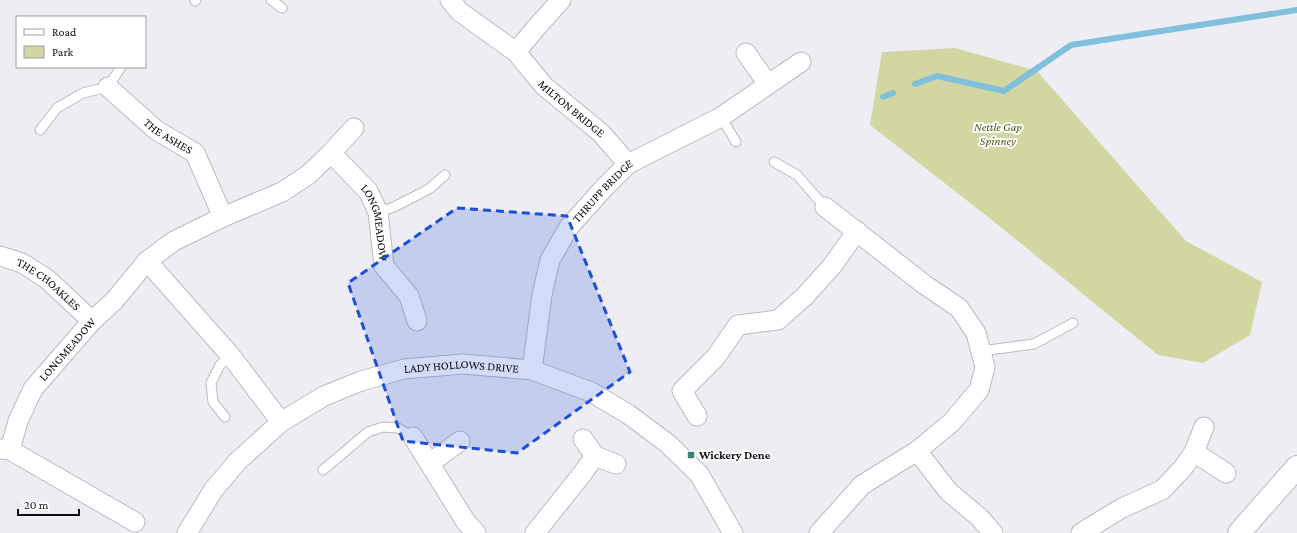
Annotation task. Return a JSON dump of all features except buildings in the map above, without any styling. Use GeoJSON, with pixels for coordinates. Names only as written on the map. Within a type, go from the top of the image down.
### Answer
{"type":"FeatureCollection","features":[{"type":"Feature","properties":{"kind":"street","name":"MILTON BRIDGE"},"geometry":{"type":"LineString","coordinates":[[450,0],[460,12],[516,52],[544,86],[601,133],[628,164]]}},
{"type":"Feature","properties":{"kind":"street"},"geometry":{"type":"LineString","coordinates":[[516,52],[561,0]]}},
{"type":"Feature","properties":{"kind":"street"},"geometry":{"type":"LineString","coordinates":[[746,54],[768,84]]}},
{"type":"Feature","properties":{"kind":"street","name":"THRUPP BRIDGE"},"geometry":{"type":"LineString","coordinates":[[532,370],[542,295],[550,260],[569,227],[628,164],[721,117],[801,62]]}},
{"type":"Feature","properties":{"kind":"street","name":"THE ASHES"},"geometry":{"type":"LineString","coordinates":[[108,87],[156,130],[195,153],[223,217]]}},
{"type":"Feature","properties":{"kind":"street","name":"LONGMEADOW"},"geometry":{"type":"LineString","coordinates":[[135,522],[5,449],[33,389],[92,321],[114,301],[147,262],[174,241],[223,217],[282,192],[308,175],[332,153],[354,128]]}},
{"type":"Feature","properties":{"kind":"street","name":"LONGMEADOW"},"geometry":{"type":"LineString","coordinates":[[332,153],[368,191],[378,212],[384,266],[408,296],[417,320]]}},
{"type":"Feature","properties":{"kind":"street"},"geometry":{"type":"LineString","coordinates":[[819,533],[862,485],[917,451],[952,422],[980,390],[985,367],[976,333],[959,308],[925,285],[825,207]]}},
{"type":"Feature","properties":{"kind":"street"},"geometry":{"type":"LineString","coordinates":[[697,416],[682,391],[715,358],[738,325],[778,320],[805,296],[832,266],[857,231]]}},
{"type":"Feature","properties":{"kind":"street","name":"THE CHOAKLES"},"geometry":{"type":"LineString","coordinates":[[0,256],[22,263],[47,279],[92,321]]}},
{"type":"Feature","properties":{"kind":"street"},"geometry":{"type":"LineString","coordinates":[[147,262],[231,356],[281,422]]}},
{"type":"Feature","properties":{"kind":"street","name":"LADY HOLLOWS DRIVE"},"geometry":{"type":"LineString","coordinates":[[187,533],[214,489],[238,461],[281,422],[324,396],[361,380],[404,369],[463,364],[532,370],[591,392],[628,414],[667,443],[699,474],[733,533]]}},
{"type":"Feature","properties":{"kind":"street"},"geometry":{"type":"LineString","coordinates":[[1081,533],[1122,508],[1162,490],[1183,468],[1194,452],[1204,427]]}},
{"type":"Feature","properties":{"kind":"street"},"geometry":{"type":"LineString","coordinates":[[413,437],[466,522],[476,533]]}},
{"type":"Feature","properties":{"kind":"street"},"geometry":{"type":"LineString","coordinates":[[583,439],[595,456],[616,464]]}},
{"type":"Feature","properties":{"kind":"street"},"geometry":{"type":"LineString","coordinates":[[430,463],[460,441]]}},
{"type":"Feature","properties":{"kind":"street"},"geometry":{"type":"LineString","coordinates":[[917,451],[949,492],[978,517],[993,533]]}},
{"type":"Feature","properties":{"kind":"street"},"geometry":{"type":"LineString","coordinates":[[1194,452],[1226,473]]}},
{"type":"Feature","properties":{"kind":"street"},"geometry":{"type":"LineString","coordinates":[[535,533],[595,456]]}},
{"type":"Feature","properties":{"kind":"street"},"geometry":{"type":"LineString","coordinates":[[1239,533],[1297,467]]}},
{"type":"Feature","properties":{"kind":"lane"},"geometry":{"type":"LineString","coordinates":[[271,0],[282,8]]}},
{"type":"Feature","properties":{"kind":"lane"},"geometry":{"type":"LineString","coordinates":[[40,130],[56,108],[83,93],[108,87],[121,68]]}},
{"type":"Feature","properties":{"kind":"lane"},"geometry":{"type":"LineString","coordinates":[[721,117],[736,142]]}},
{"type":"Feature","properties":{"kind":"lane"},"geometry":{"type":"LineString","coordinates":[[774,162],[797,175],[825,207]]}},
{"type":"Feature","properties":{"kind":"lane"},"geometry":{"type":"LineString","coordinates":[[378,212],[394,207],[429,189],[445,175]]}},
{"type":"Feature","properties":{"kind":"lane"},"geometry":{"type":"LineString","coordinates":[[982,351],[1034,344],[1073,323]]}},
{"type":"Feature","properties":{"kind":"lane"},"geometry":{"type":"LineString","coordinates":[[225,417],[213,402],[211,383],[220,365],[231,356]]}},
{"type":"Feature","properties":{"kind":"lane"},"geometry":{"type":"LineString","coordinates":[[323,470],[368,432],[383,427],[398,428],[413,437]]}},
{"type":"Feature","properties":{"kind":"highlighted area"},"geometry":{"type":"Polygon","coordinates":[[[457,208],[567,216],[630,372],[517,453],[403,441],[348,283],[457,208]]]}},
{"type":"Feature","properties":{"kind":"green space","name":"Nettle Gap Spinney"},"geometry":{"type":"Polygon","coordinates":[[[955,48],[1037,71],[1186,241],[1262,282],[1250,335],[1203,363],[1158,355],[992,220],[870,125],[882,52],[955,48]]]}},
{"type":"Feature","properties":{"kind":"waterway"},"geometry":{"type":"LineString","coordinates":[[915,84],[937,76],[1004,91],[1071,45],[1297,10]]}},
{"type":"Feature","properties":{"kind":"waterway"},"geometry":{"type":"LineString","coordinates":[[883,97],[893,93]]}},
{"type":"Feature","properties":{"kind":"place","name":"Wickery Dene"},"geometry":{"type":"Point","coordinates":[691,455]}}]}
